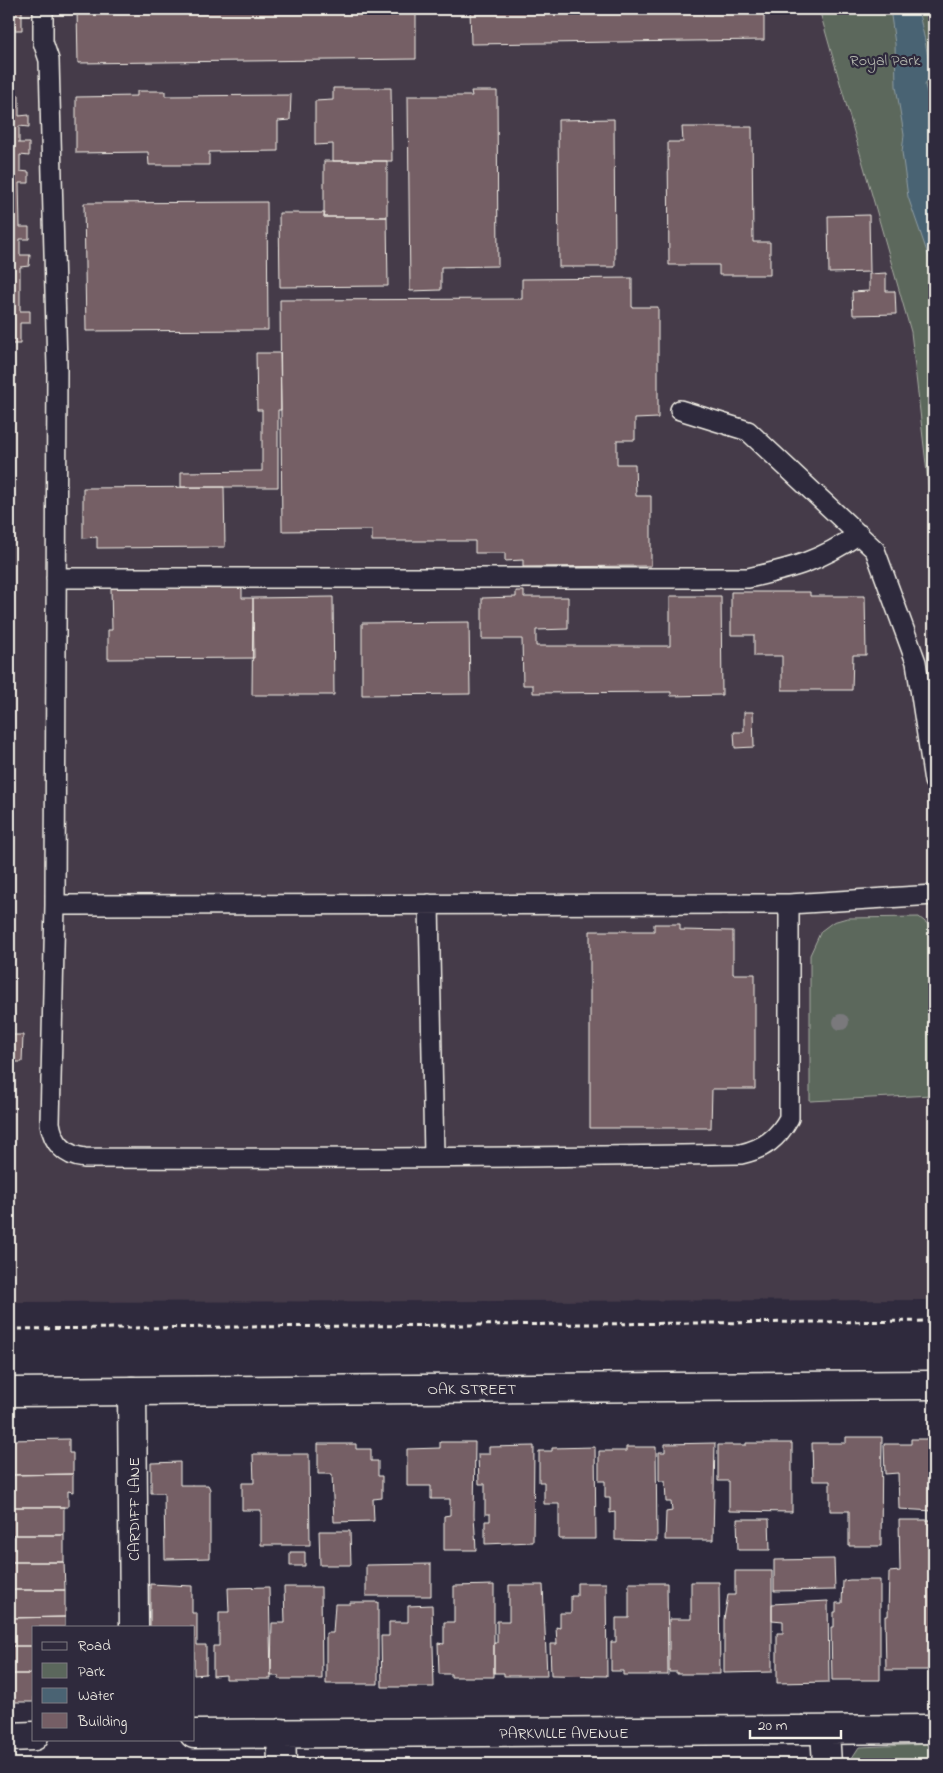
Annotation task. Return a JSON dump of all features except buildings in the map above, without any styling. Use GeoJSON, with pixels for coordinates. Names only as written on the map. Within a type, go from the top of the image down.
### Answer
{"type":"FeatureCollection","features":[{"type":"Feature","properties":{"kind":"street","name":"OAK STREET"},"geometry":{"type":"LineString","coordinates":[[9,1392],[934,1384]]}},
{"type":"Feature","properties":{"kind":"street","name":"CARDIFF LANE"},"geometry":{"type":"LineString","coordinates":[[132,1391],[134,1626]]}},
{"type":"Feature","properties":{"kind":"street","name":"PARKVILLE AVENUE"},"geometry":{"type":"LineString","coordinates":[[195,1734],[934,1729]]}},
{"type":"Feature","properties":{"kind":"street"},"geometry":{"type":"LineString","coordinates":[[825,1731],[827,1764]]}},
{"type":"Feature","properties":{"kind":"street"},"geometry":{"type":"LineString","coordinates":[[281,1733],[282,1764]]}},
{"type":"Feature","properties":{"kind":"street"},"geometry":{"type":"LineString","coordinates":[[9,1737],[32,1736]]}},
{"type":"Feature","properties":{"kind":"lane"},"geometry":{"type":"LineString","coordinates":[[42,9],[43,42],[49,60],[57,366],[55,905],[50,1123],[55,1140],[67,1153],[76,1157],[105,1158],[741,1154],[764,1146],[783,1129],[789,1118],[790,904]]}},
{"type":"Feature","properties":{"kind":"lane"},"geometry":{"type":"LineString","coordinates":[[680,410],[748,431],[875,550],[916,662],[934,781]]}},
{"type":"Feature","properties":{"kind":"lane"},"geometry":{"type":"LineString","coordinates":[[56,578],[748,578],[798,567],[836,550],[859,534]]}},
{"type":"Feature","properties":{"kind":"lane"},"geometry":{"type":"LineString","coordinates":[[55,905],[790,904],[934,895]]}},
{"type":"Feature","properties":{"kind":"lane"},"geometry":{"type":"LineString","coordinates":[[430,904],[434,1156]]}},
{"type":"Feature","properties":{"kind":"path"},"geometry":{"type":"LineString","coordinates":[[9,1329],[934,1320]]}},
{"type":"Feature","properties":{"kind":"shaded area"},"geometry":{"type":"Polygon","coordinates":[[[9,9],[819,9],[911,332],[934,535],[934,1300],[9,1302],[9,9]]]}},
{"type":"Feature","properties":{"kind":"green space","name":"Royal Park"},"geometry":{"type":"Polygon","coordinates":[[[819,9],[934,9],[934,535],[911,332],[819,9]]]}},
{"type":"Feature","properties":{"kind":"green space"},"geometry":{"type":"Polygon","coordinates":[[[919,917],[934,929],[934,1087],[932,1095],[810,1101],[810,955],[821,931],[833,922],[847,918],[919,917]]]}},
{"type":"Feature","properties":{"kind":"green space"},"geometry":{"type":"Polygon","coordinates":[[[934,1744],[934,1764],[848,1764],[859,1747],[934,1744]]]}},
{"type":"Feature","properties":{"kind":"water"},"geometry":{"type":"Polygon","coordinates":[[[890,9],[918,9],[928,66],[933,70],[925,85],[934,117],[934,272],[908,197],[902,152],[904,135],[896,86],[895,44],[890,9]]]}}]}
